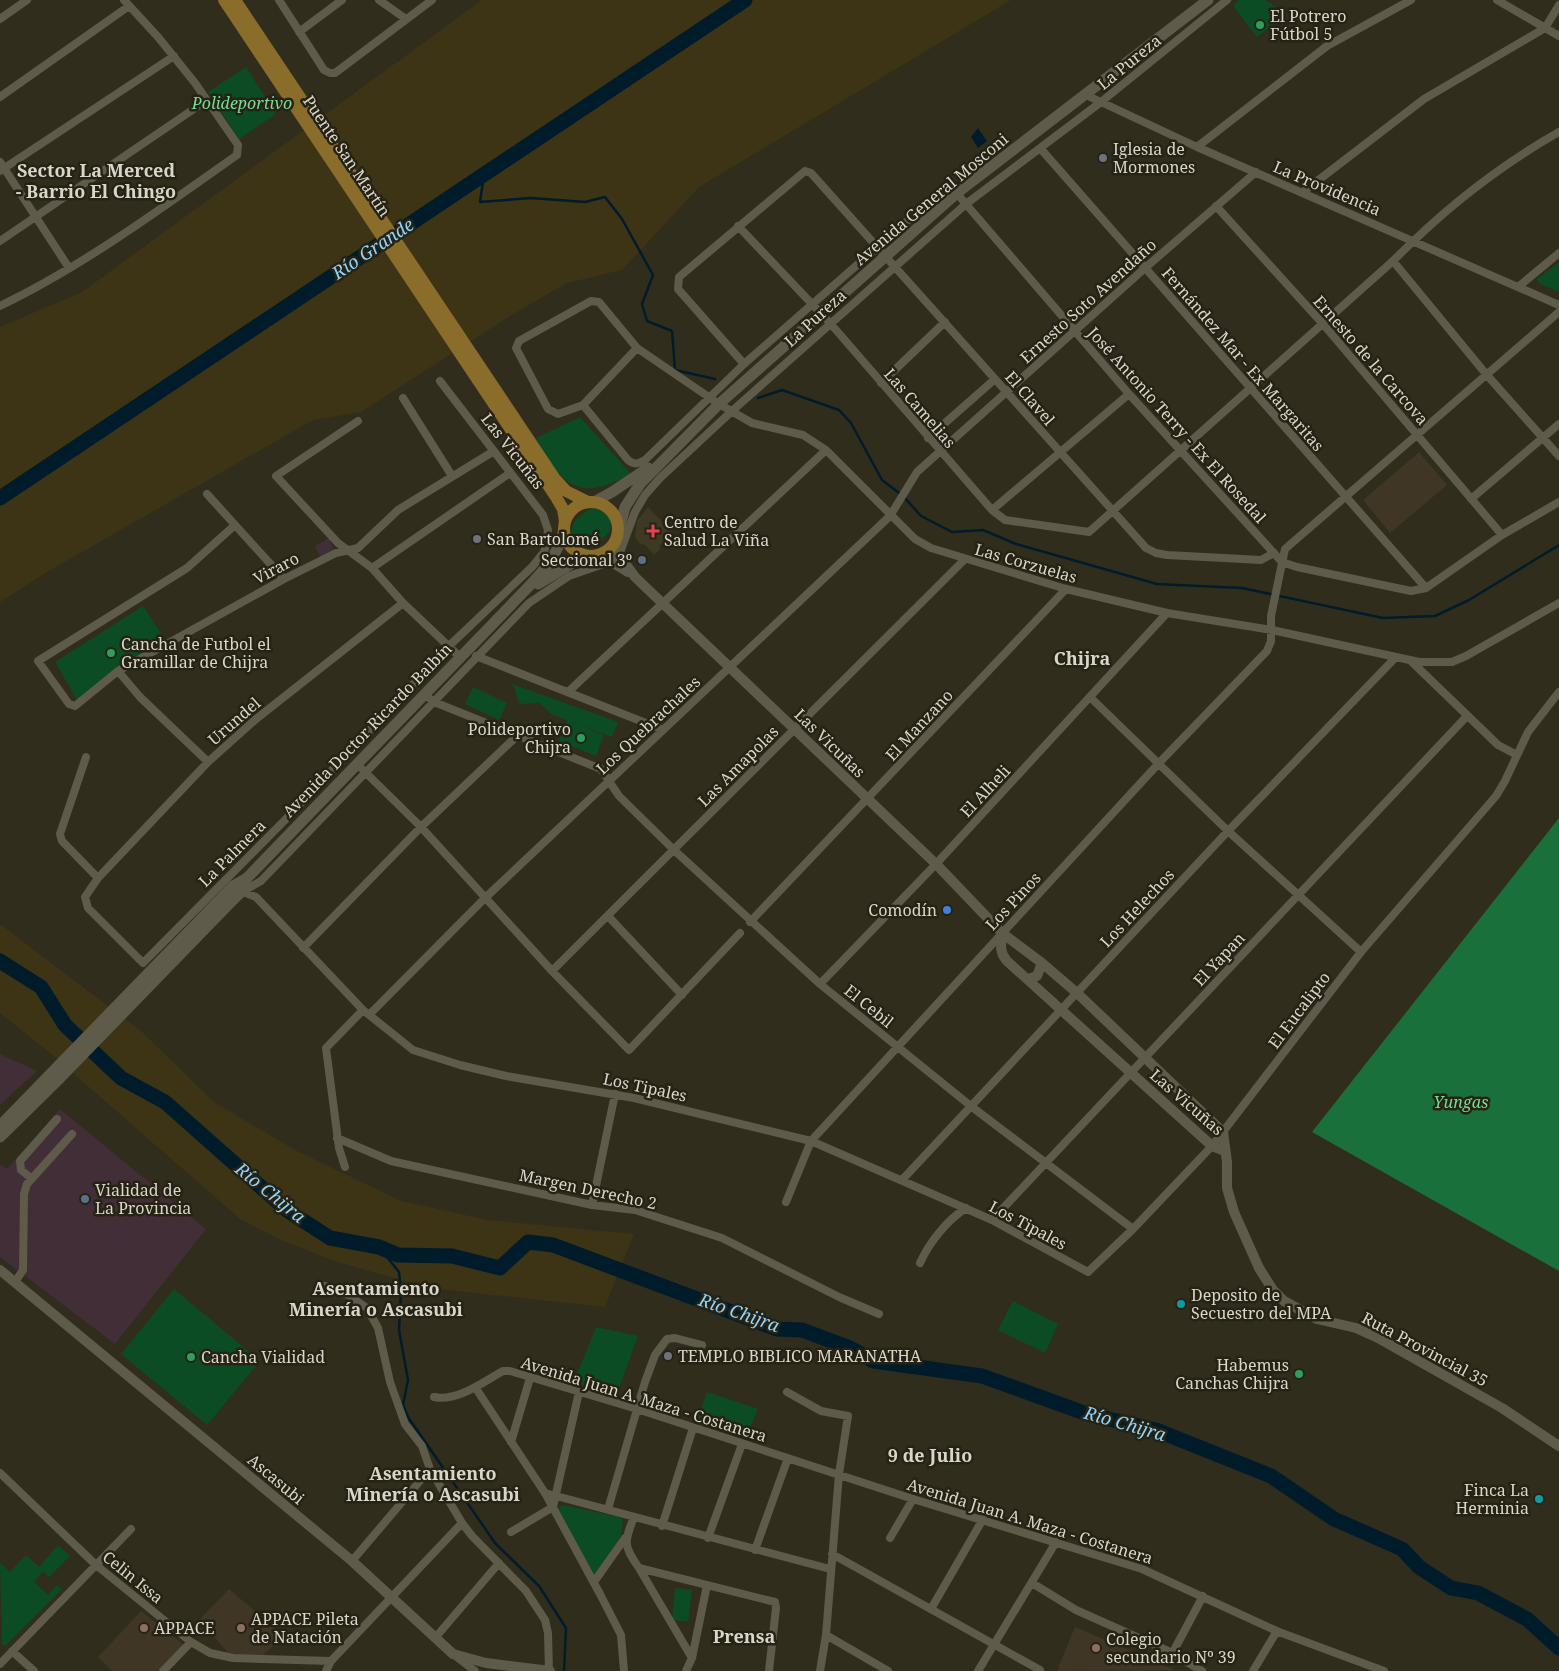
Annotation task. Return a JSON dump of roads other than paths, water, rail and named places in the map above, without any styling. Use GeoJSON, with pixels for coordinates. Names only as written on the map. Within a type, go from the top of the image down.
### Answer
{"type":"FeatureCollection","features":[{"type":"Feature","properties":{"kind":"main road","name":"Puente San Martín"},"geometry":{"type":"LineString","coordinates":[[224,0],[305,113],[482,378]]}},
{"type":"Feature","properties":{"kind":"main road","name":"Puente San Martín"},"geometry":{"type":"LineString","coordinates":[[235,0],[305,113]]}},
{"type":"Feature","properties":{"kind":"main road","name":"Avenida General Mosconi"},"geometry":{"type":"LineString","coordinates":[[686,436],[816,309],[885,256],[958,193],[1208,0]]}},
{"type":"Feature","properties":{"kind":"main road"},"geometry":{"type":"LineString","coordinates":[[482,378],[555,479],[566,490],[591,502],[605,505],[612,510],[618,525],[616,548]]}},
{"type":"Feature","properties":{"kind":"main road"},"geometry":{"type":"LineString","coordinates":[[482,378],[563,509],[569,545],[583,555],[596,555]]}},
{"type":"Feature","properties":{"kind":"main road"},"geometry":{"type":"LineString","coordinates":[[511,606],[552,562],[561,544],[564,524],[573,508],[591,502],[643,472],[686,436]]}},
{"type":"Feature","properties":{"kind":"main road"},"geometry":{"type":"LineString","coordinates":[[616,548],[625,508],[633,494],[686,436]]}},
{"type":"Feature","properties":{"kind":"main road"},"geometry":{"type":"LineString","coordinates":[[511,606],[550,575],[574,562],[616,548]]}},
{"type":"Feature","properties":{"kind":"main road","name":"Avenida Doctor Ricardo Balbín"},"geometry":{"type":"LineString","coordinates":[[0,1137],[150,971],[237,889],[511,606]]}},
{"type":"Feature","properties":{"kind":"main road","name":"Avenida Doctor Ricardo Balbín"},"geometry":{"type":"LineString","coordinates":[[0,1126],[57,1075]]}},
{"type":"Feature","properties":{"kind":"street"},"geometry":{"type":"LineString","coordinates":[[0,19],[27,0]]}},
{"type":"Feature","properties":{"kind":"street"},"geometry":{"type":"LineString","coordinates":[[279,0],[324,70],[330,74],[335,73],[432,0]]}},
{"type":"Feature","properties":{"kind":"street"},"geometry":{"type":"LineString","coordinates":[[299,32],[342,0]]}},
{"type":"Feature","properties":{"kind":"street"},"geometry":{"type":"LineString","coordinates":[[379,0],[406,19]]}},
{"type":"Feature","properties":{"kind":"street","name":"La Pureza"},"geometry":{"type":"LineString","coordinates":[[616,548],[645,495],[660,478],[830,323],[966,204],[1101,102],[1227,0]]}},
{"type":"Feature","properties":{"kind":"street"},"geometry":{"type":"LineString","coordinates":[[1197,147],[1328,46],[1411,0]]}},
{"type":"Feature","properties":{"kind":"street"},"geometry":{"type":"LineString","coordinates":[[1497,0],[1559,36]]}},
{"type":"Feature","properties":{"kind":"street"},"geometry":{"type":"LineString","coordinates":[[0,97],[126,3],[174,56],[238,145],[237,155],[166,206],[69,268],[0,306]]}},
{"type":"Feature","properties":{"kind":"street"},"geometry":{"type":"LineString","coordinates":[[1303,192],[1424,99],[1545,28],[1559,5]]}},
{"type":"Feature","properties":{"kind":"street"},"geometry":{"type":"LineString","coordinates":[[69,268],[1,167],[174,56]]}},
{"type":"Feature","properties":{"kind":"street","name":"La Providencia"},"geometry":{"type":"LineString","coordinates":[[1086,95],[1197,147],[1414,240],[1559,305]]}},
{"type":"Feature","properties":{"kind":"street"},"geometry":{"type":"LineString","coordinates":[[0,241],[207,100]]}},
{"type":"Feature","properties":{"kind":"street","name":"Las Camelias"},"geometry":{"type":"LineString","coordinates":[[738,226],[830,323],[992,510],[1005,520],[1089,532],[1323,324],[1414,240],[1504,164],[1559,132]]}},
{"type":"Feature","properties":{"kind":"street","name":"Fernández Mar - Ex Margaritas"},"geometry":{"type":"LineString","coordinates":[[1040,148],[1426,588]]}},
{"type":"Feature","properties":{"kind":"street","name":"El Clavel"},"geometry":{"type":"LineString","coordinates":[[738,226],[805,171],[811,173],[1007,392],[1058,453],[1146,548],[1156,553],[1261,560],[1274,553]]}},
{"type":"Feature","properties":{"kind":"street","name":"Ernesto Soto Avendaño"},"geometry":{"type":"LineString","coordinates":[[940,452],[1145,268],[1256,172]]}},
{"type":"Feature","properties":{"kind":"street"},"geometry":{"type":"LineString","coordinates":[[637,348],[584,405],[632,464],[638,464],[645,460],[744,364],[816,309],[877,247],[938,194],[946,189],[953,189],[958,193]]}},
{"type":"Feature","properties":{"kind":"street","name":"José Antonio Terry - Ex El Rosedal"},"geometry":{"type":"LineString","coordinates":[[958,193],[1074,331],[1179,451],[1282,562]]}},
{"type":"Feature","properties":{"kind":"street","name":"Ernesto de la Carcova"},"geometry":{"type":"LineString","coordinates":[[1216,206],[1323,324],[1502,534]]}},
{"type":"Feature","properties":{"kind":"street"},"geometry":{"type":"LineString","coordinates":[[738,226],[679,277],[678,289],[744,364]]}},
{"type":"Feature","properties":{"kind":"street"},"geometry":{"type":"LineString","coordinates":[[1518,287],[1559,253]]}},
{"type":"Feature","properties":{"kind":"street"},"geometry":{"type":"LineString","coordinates":[[1393,261],[1486,374],[1559,456]]}},
{"type":"Feature","properties":{"kind":"street","name":"Las Corzuelas"},"geometry":{"type":"LineString","coordinates":[[584,405],[558,414],[548,409],[517,354],[516,348],[519,341],[591,302],[599,302],[637,348],[719,404],[752,423],[803,435],[826,450],[890,516],[915,538],[931,548],[965,559],[1066,589],[1167,613],[1272,630],[1411,661],[1452,662],[1466,656],[1559,603]]}},
{"type":"Feature","properties":{"kind":"street"},"geometry":{"type":"LineString","coordinates":[[1272,630],[1271,616],[1285,549],[1559,312]]}},
{"type":"Feature","properties":{"kind":"street"},"geometry":{"type":"LineString","coordinates":[[881,383],[945,322]]}},
{"type":"Feature","properties":{"kind":"street"},"geometry":{"type":"LineString","coordinates":[[928,438],[995,379]]}},
{"type":"Feature","properties":{"kind":"street","name":"Las Vicuñas"},"geometry":{"type":"LineString","coordinates":[[440,381],[547,522],[546,545]]}},
{"type":"Feature","properties":{"kind":"street"},"geometry":{"type":"LineString","coordinates":[[992,510],[1129,394]]}},
{"type":"Feature","properties":{"kind":"street"},"geometry":{"type":"LineString","coordinates":[[403,398],[452,476]]}},
{"type":"Feature","properties":{"kind":"street"},"geometry":{"type":"LineString","coordinates":[[358,421],[276,476],[338,543],[372,568],[403,603],[460,657]]}},
{"type":"Feature","properties":{"kind":"street"},"geometry":{"type":"LineString","coordinates":[[1471,499],[1559,424]]}},
{"type":"Feature","properties":{"kind":"street"},"geometry":{"type":"LineString","coordinates":[[568,692],[826,450]]}},
{"type":"Feature","properties":{"kind":"street","name":"Viraro"},"geometry":{"type":"LineString","coordinates":[[235,525],[187,568],[38,661],[69,704],[75,706],[118,671],[284,578],[336,553],[358,548],[398,510],[494,451]]}},
{"type":"Feature","properties":{"kind":"street","name":"Los Quebrachales"},"geometry":{"type":"LineString","coordinates":[[337,1138],[326,1048],[366,1013],[609,780],[890,516],[917,472],[940,452]]}},
{"type":"Feature","properties":{"kind":"street"},"geometry":{"type":"LineString","coordinates":[[372,568],[510,473]]}},
{"type":"Feature","properties":{"kind":"street"},"geometry":{"type":"LineString","coordinates":[[207,494],[284,578]]}},
{"type":"Feature","properties":{"kind":"street"},"geometry":{"type":"LineString","coordinates":[[1282,562],[1297,567],[1411,591],[1426,588],[1502,534],[1559,502]]}},
{"type":"Feature","properties":{"kind":"street","name":"La Palmera"},"geometry":{"type":"LineString","coordinates":[[150,971],[284,820],[449,646],[532,567],[544,552],[546,545]]}},
{"type":"Feature","properties":{"kind":"street"},"geometry":{"type":"LineString","coordinates":[[237,889],[261,881],[529,603],[547,589],[616,548]]}},
{"type":"Feature","properties":{"kind":"street","name":"Las Vicuñas"},"geometry":{"type":"LineString","coordinates":[[616,548],[635,576],[662,603],[936,864],[1002,933],[1042,963],[1077,993],[1223,1132],[1225,1151],[1212,1146],[1002,954],[1002,933]]}},
{"type":"Feature","properties":{"kind":"street","name":"Las Amapolas"},"geometry":{"type":"LineString","coordinates":[[552,971],[965,559]]}},
{"type":"Feature","properties":{"kind":"street","name":"El Manzano"},"geometry":{"type":"LineString","coordinates":[[750,922],[868,800],[1066,589]]}},
{"type":"Feature","properties":{"kind":"street","name":"Urundel"},"geometry":{"type":"LineString","coordinates":[[150,971],[88,908],[85,897],[98,878],[208,762],[256,719],[403,603]]}},
{"type":"Feature","properties":{"kind":"street","name":"El Alheli"},"geometry":{"type":"LineString","coordinates":[[820,984],[936,864],[1167,613]]}},
{"type":"Feature","properties":{"kind":"street","name":"Los Pinos"},"geometry":{"type":"LineString","coordinates":[[786,1202],[811,1140],[1159,763],[1267,651],[1272,630]]}},
{"type":"Feature","properties":{"kind":"street"},"geometry":{"type":"LineString","coordinates":[[476,656],[662,730]]}},
{"type":"Feature","properties":{"kind":"street","name":"Los Helechos"},"geometry":{"type":"LineString","coordinates":[[902,1180],[1228,831],[1395,658]]}},
{"type":"Feature","properties":{"kind":"street"},"geometry":{"type":"LineString","coordinates":[[1411,661],[1498,745],[1516,755]]}},
{"type":"Feature","properties":{"kind":"street"},"geometry":{"type":"LineString","coordinates":[[118,671],[140,697],[208,762]]}},
{"type":"Feature","properties":{"kind":"street","name":"El Eucalipto"},"geometry":{"type":"LineString","coordinates":[[1088,1272],[1133,1229],[1212,1146],[1361,952],[1496,796],[1506,781],[1516,755],[1528,732],[1559,692]]}},
{"type":"Feature","properties":{"kind":"street","name":"El Cebil"},"geometry":{"type":"LineString","coordinates":[[424,694],[434,702],[518,734],[601,769],[619,796],[674,850],[750,922],[820,984],[972,1107],[1133,1229]]}},
{"type":"Feature","properties":{"kind":"street"},"geometry":{"type":"LineString","coordinates":[[1090,698],[1228,831],[1361,952]]}},
{"type":"Feature","properties":{"kind":"street"},"geometry":{"type":"LineString","coordinates":[[392,707],[402,717]]}},
{"type":"Feature","properties":{"kind":"street","name":"El Yapan"},"geometry":{"type":"LineString","coordinates":[[992,1220],[1467,716]]}},
{"type":"Feature","properties":{"kind":"street"},"geometry":{"type":"LineString","coordinates":[[303,948],[421,827],[518,734]]}},
{"type":"Feature","properties":{"kind":"street"},"geometry":{"type":"LineString","coordinates":[[86,757],[60,834],[62,841],[98,878]]}},
{"type":"Feature","properties":{"kind":"street"},"geometry":{"type":"LineString","coordinates":[[358,764],[421,827],[552,971],[629,1050],[740,933]]}},
{"type":"Feature","properties":{"kind":"street"},"geometry":{"type":"LineString","coordinates":[[284,820],[294,829]]}},
{"type":"Feature","properties":{"kind":"street","name":"Los Tipales"},"geometry":{"type":"LineString","coordinates":[[237,889],[256,897],[366,1013],[403,1044],[427,1055],[506,1076],[615,1094],[811,1140],[992,1220],[1088,1272]]}},
{"type":"Feature","properties":{"kind":"street"},"geometry":{"type":"LineString","coordinates":[[608,916],[682,995]]}},
{"type":"Feature","properties":{"kind":"street"},"geometry":{"type":"LineString","coordinates":[[1028,979],[1037,976],[1042,963]]}},
{"type":"Feature","properties":{"kind":"street"},"geometry":{"type":"LineString","coordinates":[[592,1205],[615,1094]]}},
{"type":"Feature","properties":{"kind":"street"},"geometry":{"type":"LineString","coordinates":[[31,1178],[21,1170],[20,1161],[57,1119]]}},
{"type":"Feature","properties":{"kind":"street"},"geometry":{"type":"LineString","coordinates":[[15,1282],[23,1270],[24,1194],[31,1178],[72,1134]]}},
{"type":"Feature","properties":{"kind":"street"},"geometry":{"type":"LineString","coordinates":[[337,1138],[345,1167]]}},
{"type":"Feature","properties":{"kind":"street","name":"Margen Derecho 2"},"geometry":{"type":"LineString","coordinates":[[337,1138],[391,1161],[592,1205],[635,1210],[722,1238],[839,1297],[879,1314]]}},
{"type":"Feature","properties":{"kind":"street","name":"Ruta Provincial 35"},"geometry":{"type":"LineString","coordinates":[[1225,1151],[1228,1188],[1234,1212],[1259,1268],[1273,1290],[1284,1301],[1317,1319],[1356,1328],[1378,1338],[1502,1408],[1559,1446]]}},
{"type":"Feature","properties":{"kind":"street"},"geometry":{"type":"LineString","coordinates":[[920,1262],[931,1243],[956,1214],[966,1208]]}},
{"type":"Feature","properties":{"kind":"street","name":"Ascasubi"},"geometry":{"type":"LineString","coordinates":[[0,1270],[352,1561],[453,1654],[486,1663],[549,1671]]}},
{"type":"Feature","properties":{"kind":"street"},"geometry":{"type":"LineString","coordinates":[[325,1286],[348,1295],[367,1308],[378,1328],[396,1402],[405,1424],[422,1446],[430,1469],[462,1523],[472,1536],[526,1591],[545,1620],[548,1633],[549,1671]]}},
{"type":"Feature","properties":{"kind":"street"},"geometry":{"type":"LineString","coordinates":[[608,1509],[655,1355],[668,1339],[675,1338],[702,1345]]}},
{"type":"Feature","properties":{"kind":"street","name":"Avenida Juan A. Maza - Costanera"},"geometry":{"type":"LineString","coordinates":[[434,1397],[442,1399],[475,1387],[503,1371],[579,1392],[840,1474],[913,1499],[984,1519],[1142,1569],[1277,1631],[1384,1671]]}},
{"type":"Feature","properties":{"kind":"street"},"geometry":{"type":"LineString","coordinates":[[511,1442],[530,1378]]}},
{"type":"Feature","properties":{"kind":"street"},"geometry":{"type":"LineString","coordinates":[[475,1387],[545,1493],[594,1582],[621,1635],[624,1671]]}},
{"type":"Feature","properties":{"kind":"street"},"geometry":{"type":"LineString","coordinates":[[511,1532],[553,1508],[579,1392]]}},
{"type":"Feature","properties":{"kind":"street"},"geometry":{"type":"LineString","coordinates":[[787,1392],[821,1410],[848,1416],[830,1569],[826,1635],[820,1671]]}},
{"type":"Feature","properties":{"kind":"street"},"geometry":{"type":"LineString","coordinates":[[662,1526],[693,1428]]}},
{"type":"Feature","properties":{"kind":"street"},"geometry":{"type":"LineString","coordinates":[[708,1538],[742,1444]]}},
{"type":"Feature","properties":{"kind":"street"},"geometry":{"type":"LineString","coordinates":[[755,1550],[788,1458]]}},
{"type":"Feature","properties":{"kind":"street"},"geometry":{"type":"LineString","coordinates":[[352,1561],[430,1469]]}},
{"type":"Feature","properties":{"kind":"street","name":"Celin Issa"},"geometry":{"type":"LineString","coordinates":[[0,1472],[96,1565],[191,1642],[210,1652],[233,1658],[331,1661]]}},
{"type":"Feature","properties":{"kind":"street"},"geometry":{"type":"LineString","coordinates":[[545,1493],[608,1509],[662,1526],[830,1569]]}},
{"type":"Feature","properties":{"kind":"street"},"geometry":{"type":"LineString","coordinates":[[890,1538],[913,1499]]}},
{"type":"Feature","properties":{"kind":"street"},"geometry":{"type":"LineString","coordinates":[[594,1582],[626,1538],[634,1518]]}},
{"type":"Feature","properties":{"kind":"street"},"geometry":{"type":"LineString","coordinates":[[931,1609],[984,1519]]}},
{"type":"Feature","properties":{"kind":"street"},"geometry":{"type":"LineString","coordinates":[[327,1671],[331,1661],[462,1523]]}},
{"type":"Feature","properties":{"kind":"street"},"geometry":{"type":"LineString","coordinates":[[0,1664],[131,1529]]}},
{"type":"Feature","properties":{"kind":"street"},"geometry":{"type":"LineString","coordinates":[[626,1538],[626,1548],[692,1658]]}},
{"type":"Feature","properties":{"kind":"street"},"geometry":{"type":"LineString","coordinates":[[978,1671],[1056,1542]]}},
{"type":"Feature","properties":{"kind":"street"},"geometry":{"type":"LineString","coordinates":[[832,1554],[995,1643],[1040,1670]]}},
{"type":"Feature","properties":{"kind":"street"},"geometry":{"type":"LineString","coordinates":[[435,1638],[499,1563]]}},
{"type":"Feature","properties":{"kind":"street"},"geometry":{"type":"LineString","coordinates":[[639,1568],[775,1602],[776,1608],[769,1671]]}},
{"type":"Feature","properties":{"kind":"street"},"geometry":{"type":"LineString","coordinates":[[1032,1583],[1076,1610],[1172,1654],[1202,1671]]}},
{"type":"Feature","properties":{"kind":"street"},"geometry":{"type":"LineString","coordinates":[[686,1671],[692,1658],[707,1585]]}},
{"type":"Feature","properties":{"kind":"street"},"geometry":{"type":"LineString","coordinates":[[1172,1654],[1203,1596]]}},
{"type":"Feature","properties":{"kind":"street"},"geometry":{"type":"LineString","coordinates":[[1253,1671],[1277,1631]]}},
{"type":"Feature","properties":{"kind":"street"},"geometry":{"type":"LineString","coordinates":[[826,1635],[888,1671]]}},
{"type":"Feature","properties":{"kind":"street"},"geometry":{"type":"LineString","coordinates":[[163,1671],[191,1642]]}},
{"type":"Feature","properties":{"kind":"street"},"geometry":{"type":"LineString","coordinates":[[12,1652],[34,1671]]}},
{"type":"Feature","properties":{"kind":"street"},"geometry":{"type":"LineString","coordinates":[[453,1654],[475,1671]]}},
{"type":"Feature","properties":{"kind":"water"},"geometry":{"type":"Polygon","coordinates":[[[978,128],[987,141],[978,148],[971,137],[978,128]]]}},
{"type":"Feature","properties":{"kind":"waterway","name":"Río Grande"},"geometry":{"type":"LineString","coordinates":[[0,498],[745,0]]}},
{"type":"Feature","properties":{"kind":"waterway"},"geometry":{"type":"LineString","coordinates":[[484,175],[480,202],[531,198],[585,202],[605,197],[622,219],[653,275],[642,304],[647,321],[672,331],[675,370],[715,379]]}},
{"type":"Feature","properties":{"kind":"waterway"},"geometry":{"type":"LineString","coordinates":[[758,398],[782,390],[839,410],[851,423],[882,480],[903,496],[921,516],[952,532],[983,530],[1016,544],[1157,584],[1242,588],[1383,618],[1435,616],[1469,600],[1559,545]]}},
{"type":"Feature","properties":{"kind":"waterway","name":"Río Chijra"},"geometry":{"type":"LineString","coordinates":[[0,961],[41,987],[65,1025],[121,1078],[165,1102],[288,1211],[330,1238],[379,1247],[398,1255],[452,1256],[500,1268],[528,1242],[553,1245],[777,1329],[802,1330],[850,1348],[873,1361],[982,1376],[1087,1414],[1156,1430],[1271,1476],[1334,1519],[1402,1549],[1419,1567],[1451,1588],[1478,1593],[1527,1619],[1559,1648]]}},
{"type":"Feature","properties":{"kind":"waterway"},"geometry":{"type":"LineString","coordinates":[[379,1247],[399,1272],[401,1292],[399,1330],[408,1380],[403,1405],[408,1417],[495,1543],[539,1586],[566,1628],[564,1671]]}},
{"type":"Feature","properties":{"kind":"place","name":"El Potrero Fútbol 5"},"geometry":{"type":"Point","coordinates":[1260,25]}},
{"type":"Feature","properties":{"kind":"place","name":"Iglesia de Mormones"},"geometry":{"type":"Point","coordinates":[1103,158]}},
{"type":"Feature","properties":{"kind":"place","name":"Centro de Salud La Viña"},"geometry":{"type":"Point","coordinates":[653,531]}},
{"type":"Feature","properties":{"kind":"place","name":"San Bartolomé"},"geometry":{"type":"Point","coordinates":[477,539]}},
{"type":"Feature","properties":{"kind":"place","name":"Seccional 3º"},"geometry":{"type":"Point","coordinates":[642,560]}},
{"type":"Feature","properties":{"kind":"place","name":"Cancha de Futbol el Gramillar de Chijra"},"geometry":{"type":"Point","coordinates":[111,653]}},
{"type":"Feature","properties":{"kind":"place","name":"Polideportivo Chijra"},"geometry":{"type":"Point","coordinates":[581,738]}},
{"type":"Feature","properties":{"kind":"place","name":"Comodín"},"geometry":{"type":"Point","coordinates":[947,910]}},
{"type":"Feature","properties":{"kind":"place","name":"Vialidad de La Provincia"},"geometry":{"type":"Point","coordinates":[85,1199]}},
{"type":"Feature","properties":{"kind":"place","name":"Deposito de Secuestro del MPA"},"geometry":{"type":"Point","coordinates":[1181,1304]}},
{"type":"Feature","properties":{"kind":"place","name":"TEMPLO BIBLICO MARANATHA"},"geometry":{"type":"Point","coordinates":[668,1356]}},
{"type":"Feature","properties":{"kind":"place","name":"Cancha Vialidad"},"geometry":{"type":"Point","coordinates":[191,1357]}},
{"type":"Feature","properties":{"kind":"place","name":"Habemus Canchas Chijra"},"geometry":{"type":"Point","coordinates":[1299,1374]}},
{"type":"Feature","properties":{"kind":"place","name":"Finca La Herminia"},"geometry":{"type":"Point","coordinates":[1539,1499]}},
{"type":"Feature","properties":{"kind":"place","name":"APPACE"},"geometry":{"type":"Point","coordinates":[144,1628]}},
{"type":"Feature","properties":{"kind":"place","name":"APPACE Pileta de Natación"},"geometry":{"type":"Point","coordinates":[241,1628]}},
{"type":"Feature","properties":{"kind":"place","name":"Colegio secundario Nº 39"},"geometry":{"type":"Point","coordinates":[1096,1648]}},
{"type":"Feature","properties":{"kind":"district","name":"Sector La Merced - Barrio El Chingo"},"geometry":{"type":"Point","coordinates":[96,181]}},
{"type":"Feature","properties":{"kind":"district","name":"Chijra"},"geometry":{"type":"Point","coordinates":[1082,659]}},
{"type":"Feature","properties":{"kind":"district","name":"Asentamiento Minería o Ascasubi"},"geometry":{"type":"Point","coordinates":[376,1299]}},
{"type":"Feature","properties":{"kind":"district","name":"9 de Julio"},"geometry":{"type":"Point","coordinates":[930,1456]}},
{"type":"Feature","properties":{"kind":"district","name":"Asentamiento Minería o Ascasubi"},"geometry":{"type":"Point","coordinates":[433,1484]}},
{"type":"Feature","properties":{"kind":"district","name":"Prensa"},"geometry":{"type":"Point","coordinates":[744,1637]}},
{"type":"Feature","properties":{"kind":"park label","name":"Polideportivo"},"geometry":{"type":"Point","coordinates":[242,103]}},
{"type":"Feature","properties":{"kind":"park label","name":"Yungas"},"geometry":{"type":"Point","coordinates":[1461,1102]}}]}
